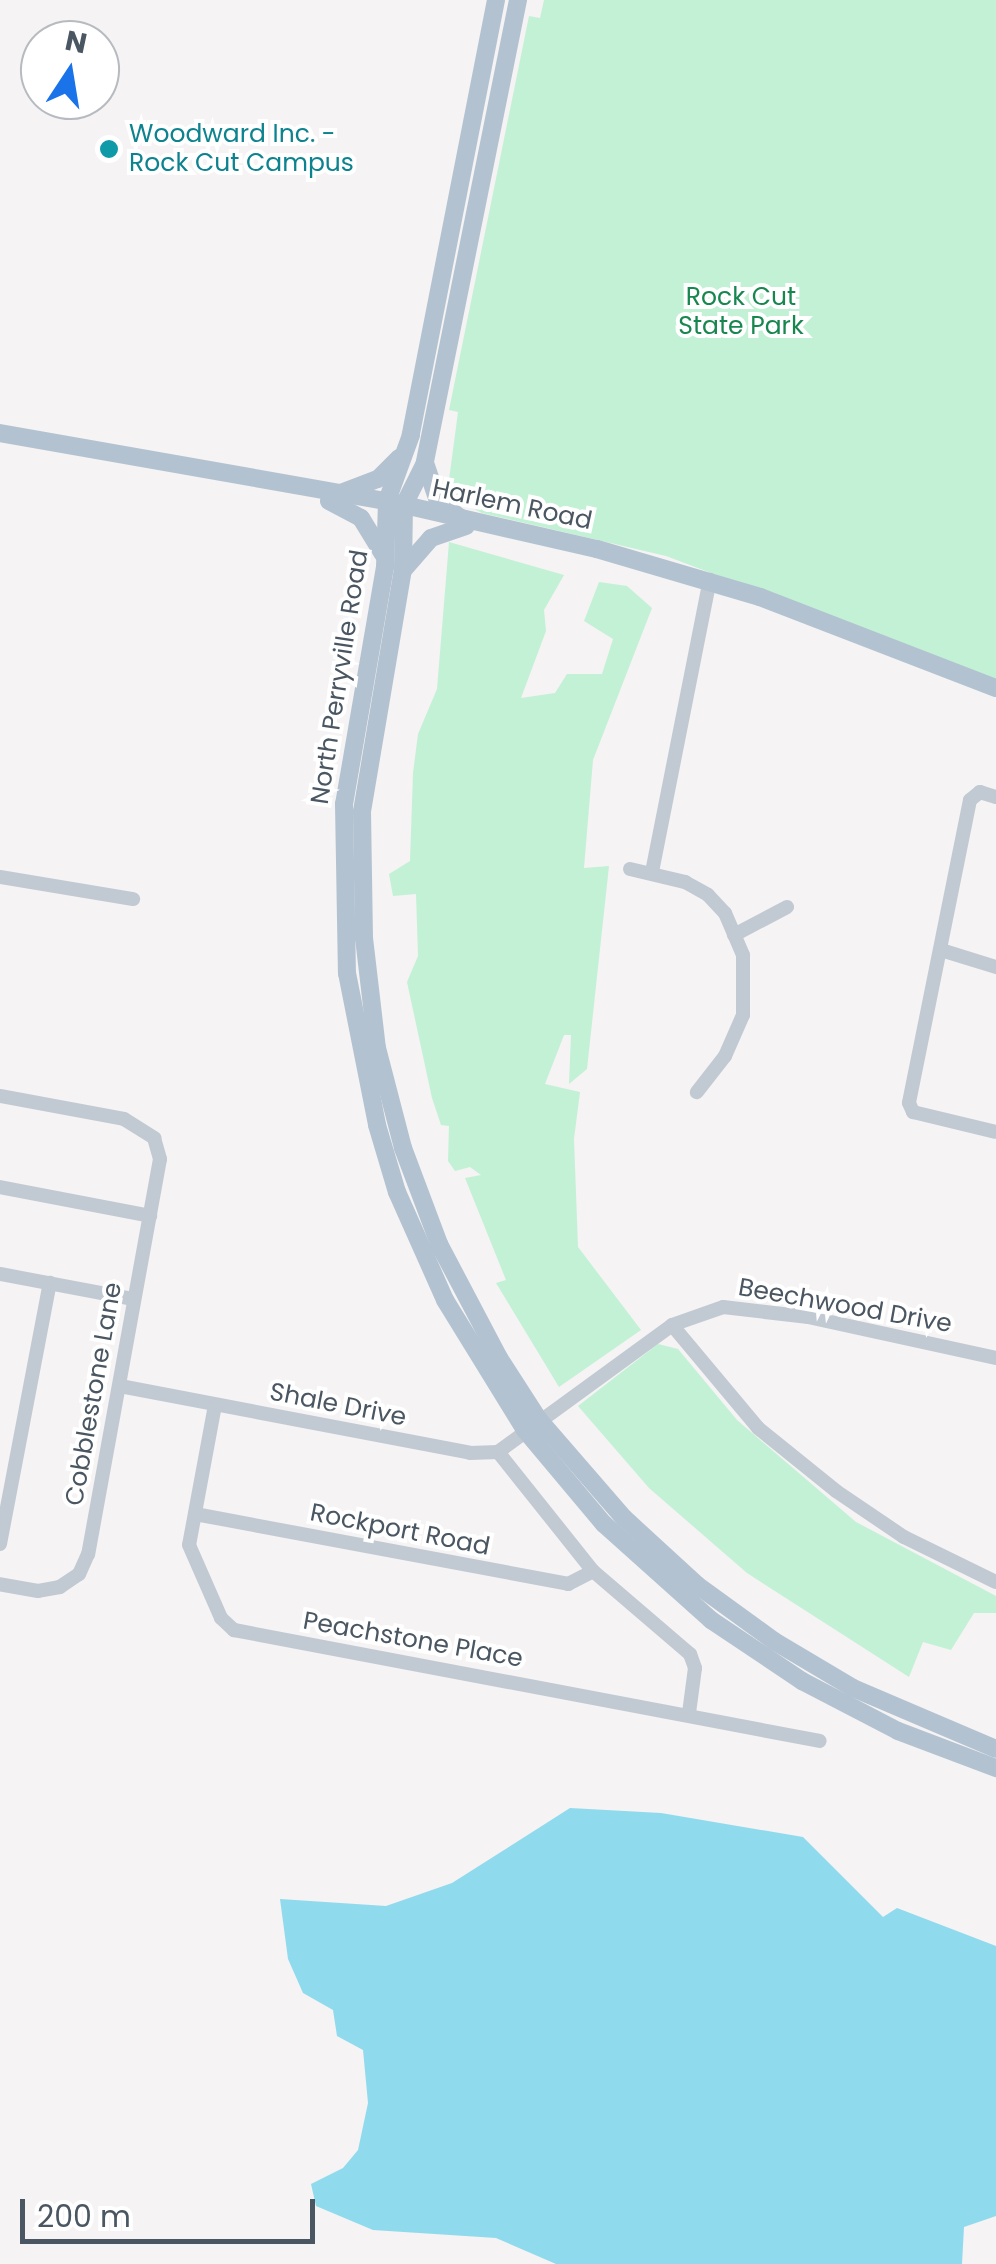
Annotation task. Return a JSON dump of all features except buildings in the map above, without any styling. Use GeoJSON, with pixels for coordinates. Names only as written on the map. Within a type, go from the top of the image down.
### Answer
{"type":"FeatureCollection","features":[{"type":"Feature","properties":{"kind":"main road","name":"North Perryville Road"},"geometry":{"type":"LineString","coordinates":[[496,0],[395,503],[394,568],[362,812],[364,938],[377,1048],[439,1244],[532,1425],[658,1576],[759,1654],[898,1731],[996,1768]]}},
{"type":"Feature","properties":{"kind":"main road","name":"North Perryville Road"},"geometry":{"type":"LineString","coordinates":[[395,503],[425,463],[518,0]]}},
{"type":"Feature","properties":{"kind":"main road","name":"Harlem Road"},"geometry":{"type":"LineString","coordinates":[[0,433],[306,491],[395,503],[710,580],[996,688]]}},
{"type":"Feature","properties":{"kind":"main road"},"geometry":{"type":"LineString","coordinates":[[306,491],[338,494],[378,479],[410,436]]}},
{"type":"Feature","properties":{"kind":"main road"},"geometry":{"type":"LineString","coordinates":[[425,463],[438,501],[472,524]]}},
{"type":"Feature","properties":{"kind":"main road"},"geometry":{"type":"LineString","coordinates":[[306,491],[361,518],[394,568],[431,538],[472,524]]}},
{"type":"Feature","properties":{"kind":"main road","name":"North Perryville Road"},"geometry":{"type":"LineString","coordinates":[[532,1425],[697,1585],[774,1641],[883,1703],[996,1748]]}},
{"type":"Feature","properties":{"kind":"street"},"geometry":{"type":"LineString","coordinates":[[652,872],[710,580]]}},
{"type":"Feature","properties":{"kind":"street"},"geometry":{"type":"LineString","coordinates":[[996,797],[980,792],[970,800],[909,1103],[913,1112],[996,1132]]}},
{"type":"Feature","properties":{"kind":"street"},"geometry":{"type":"LineString","coordinates":[[630,869],[652,872],[708,895],[743,955],[743,1014],[725,1056],[696,1092]]}},
{"type":"Feature","properties":{"kind":"street"},"geometry":{"type":"LineString","coordinates":[[0,877],[133,898]]}},
{"type":"Feature","properties":{"kind":"street"},"geometry":{"type":"LineString","coordinates":[[734,934],[787,907]]}},
{"type":"Feature","properties":{"kind":"street"},"geometry":{"type":"LineString","coordinates":[[941,950],[996,967]]}},
{"type":"Feature","properties":{"kind":"street","name":"Cobblestone Lane"},"geometry":{"type":"LineString","coordinates":[[0,1096],[124,1119],[154,1138],[160,1159],[120,1386],[79,1574],[38,1592],[0,1584]]}},
{"type":"Feature","properties":{"kind":"street"},"geometry":{"type":"LineString","coordinates":[[0,1187],[150,1216]]}},
{"type":"Feature","properties":{"kind":"street"},"geometry":{"type":"LineString","coordinates":[[0,1274],[134,1300]]}},
{"type":"Feature","properties":{"kind":"street"},"geometry":{"type":"LineString","coordinates":[[0,1544],[50,1283]]}},
{"type":"Feature","properties":{"kind":"street","name":"Beechwood Drive"},"geometry":{"type":"LineString","coordinates":[[532,1425],[672,1326],[723,1307],[808,1317],[996,1358]]}},
{"type":"Feature","properties":{"kind":"street"},"geometry":{"type":"LineString","coordinates":[[672,1326],[758,1428],[810,1470],[904,1537],[996,1582]]}},
{"type":"Feature","properties":{"kind":"street","name":"Shale Drive"},"geometry":{"type":"LineString","coordinates":[[120,1386],[470,1453],[498,1452]]}},
{"type":"Feature","properties":{"kind":"street","name":"Peachstone Place"},"geometry":{"type":"LineString","coordinates":[[215,1405],[190,1545],[220,1618],[234,1630],[820,1741]]}},
{"type":"Feature","properties":{"kind":"street"},"geometry":{"type":"LineString","coordinates":[[532,1425],[498,1452],[593,1571],[690,1654],[695,1668],[688,1713]]}},
{"type":"Feature","properties":{"kind":"street","name":"Rockport Road"},"geometry":{"type":"LineString","coordinates":[[195,1514],[568,1584],[593,1571]]}},
{"type":"Feature","properties":{"kind":"green space","name":"Rock Cut State Park"},"geometry":{"type":"Polygon","coordinates":[[[544,0],[996,0],[996,681],[666,556],[482,513],[447,495],[458,412],[449,410],[529,16],[540,18],[544,0]]]}},
{"type":"Feature","properties":{"kind":"green space"},"geometry":{"type":"Polygon","coordinates":[[[449,542],[564,575],[544,610],[546,631],[521,698],[555,693],[567,674],[602,674],[613,639],[584,621],[599,582],[627,586],[652,608],[593,760],[584,868],[609,866],[587,1069],[569,1084],[571,1035],[564,1035],[545,1084],[580,1092],[574,1139],[578,1247],[641,1330],[559,1387],[496,1283],[506,1280],[465,1178],[481,1175],[470,1167],[455,1171],[448,1161],[449,1126],[441,1125],[432,1098],[407,982],[418,956],[416,894],[393,896],[389,874],[410,861],[413,773],[418,734],[437,689],[449,542]]]}},
{"type":"Feature","properties":{"kind":"green space"},"geometry":{"type":"Polygon","coordinates":[[[658,1344],[678,1349],[737,1420],[856,1522],[996,1596],[996,1613],[974,1613],[951,1650],[923,1642],[909,1677],[747,1573],[649,1488],[578,1406],[658,1344]]]}},
{"type":"Feature","properties":{"kind":"water"},"geometry":{"type":"Polygon","coordinates":[[[570,1808],[661,1813],[803,1837],[883,1917],[897,1908],[996,1946],[996,2216],[964,2227],[962,2264],[556,2264],[496,2238],[373,2230],[316,2206],[311,2184],[343,2168],[358,2150],[368,2103],[363,2050],[337,2036],[333,2010],[303,1993],[288,1959],[280,1899],[386,1906],[452,1883],[570,1808]]]}},
{"type":"Feature","properties":{"kind":"place","name":"Woodward Inc. - Rock Cut Campus"},"geometry":{"type":"Point","coordinates":[109,149]}}]}
